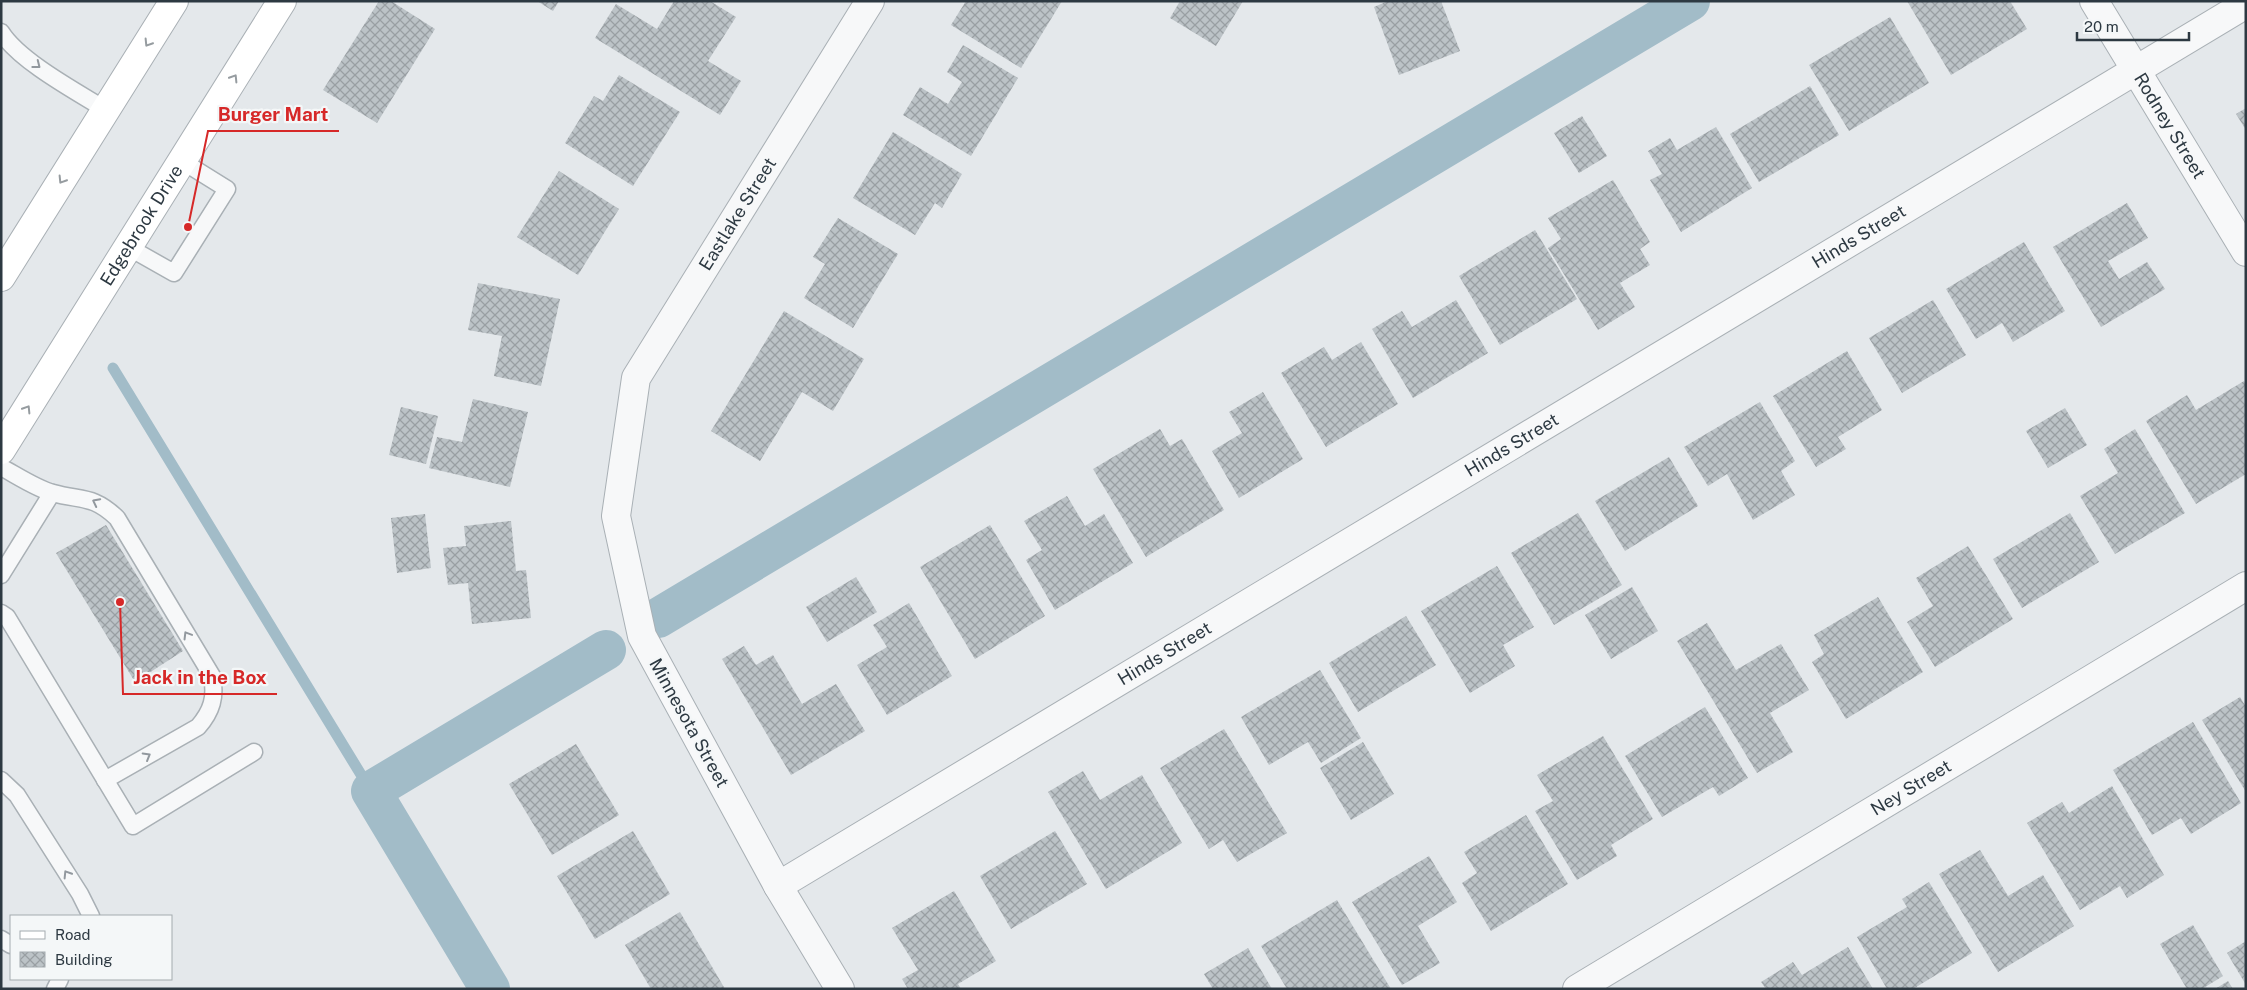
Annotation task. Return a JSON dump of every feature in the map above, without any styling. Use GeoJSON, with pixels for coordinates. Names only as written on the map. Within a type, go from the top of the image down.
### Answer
{"type":"FeatureCollection","features":[{"type":"Feature","properties":{"kind":"main road"},"geometry":{"type":"LineString","coordinates":[[1,277],[174,1]]}},
{"type":"Feature","properties":{"kind":"main road","name":"Edgebrook Drive"},"geometry":{"type":"LineString","coordinates":[[1,450],[282,1]]}},
{"type":"Feature","properties":{"kind":"street","name":"Eastlake Street"},"geometry":{"type":"LineString","coordinates":[[628,434],[636,378],[870,1]]}},
{"type":"Feature","properties":{"kind":"street","name":"Rodney Street"},"geometry":{"type":"LineString","coordinates":[[2094,1],[2246,252]]}},
{"type":"Feature","properties":{"kind":"street","name":"Hinds Street"},"geometry":{"type":"LineString","coordinates":[[778,886],[2246,4]]}},
{"type":"Feature","properties":{"kind":"street","name":"Minnesota Street"},"geometry":{"type":"LineString","coordinates":[[628,434],[616,516],[642,636],[778,886],[840,989]]}},
{"type":"Feature","properties":{"kind":"street","name":"Ney Street"},"geometry":{"type":"LineString","coordinates":[[1577,989],[2246,586]]}},
{"type":"Feature","properties":{"kind":"lane"},"geometry":{"type":"LineString","coordinates":[[1,32],[7,42],[55,79],[106,110]]}},
{"type":"Feature","properties":{"kind":"lane"},"geometry":{"type":"LineString","coordinates":[[128,247],[174,273],[227,189],[182,161]]}},
{"type":"Feature","properties":{"kind":"lane"},"geometry":{"type":"LineString","coordinates":[[1,467],[52,493],[90,499],[106,507],[117,518],[212,676],[215,689],[208,716],[198,727],[104,780]]}},
{"type":"Feature","properties":{"kind":"lane"},"geometry":{"type":"LineString","coordinates":[[1,575],[52,493]]}},
{"type":"Feature","properties":{"kind":"lane"},"geometry":{"type":"LineString","coordinates":[[1,613],[7,617],[133,826],[254,752]]}},
{"type":"Feature","properties":{"kind":"lane"},"geometry":{"type":"LineString","coordinates":[[1,780],[17,795],[80,894],[90,915]]}},
{"type":"Feature","properties":{"kind":"building"},"geometry":{"type":"Polygon","coordinates":[[[379,1],[391,1],[435,29],[377,123],[323,90],[379,1]]]}},
{"type":"Feature","properties":{"kind":"building"},"geometry":{"type":"Polygon","coordinates":[[[537,1],[559,1],[553,11],[537,1]]]}},
{"type":"Feature","properties":{"kind":"building"},"geometry":{"type":"Polygon","coordinates":[[[674,1],[710,1],[736,17],[708,61],[741,81],[720,115],[595,38],[616,4],[657,29],[674,1]]]}},
{"type":"Feature","properties":{"kind":"building"},"geometry":{"type":"Polygon","coordinates":[[[966,1],[1062,1],[1021,68],[951,25],[966,1]]]}},
{"type":"Feature","properties":{"kind":"building"},"geometry":{"type":"Polygon","coordinates":[[[1180,1],[1243,1],[1216,46],[1170,18],[1180,1]]]}},
{"type":"Feature","properties":{"kind":"building"},"geometry":{"type":"Polygon","coordinates":[[[1388,1],[1441,1],[1460,51],[1399,75],[1374,7],[1388,1]]]}},
{"type":"Feature","properties":{"kind":"building"},"geometry":{"type":"Polygon","coordinates":[[[1907,1],[2010,1],[2027,29],[1951,75],[1907,1]]]}},
{"type":"Feature","properties":{"kind":"building"},"geometry":{"type":"Polygon","coordinates":[[[1890,17],[1929,83],[1849,131],[1809,65],[1890,17]]]}},
{"type":"Feature","properties":{"kind":"building"},"geometry":{"type":"Polygon","coordinates":[[[963,45],[1018,78],[971,156],[903,115],[920,87],[948,104],[962,82],[947,72],[963,45]]]}},
{"type":"Feature","properties":{"kind":"building"},"geometry":{"type":"Polygon","coordinates":[[[619,75],[680,112],[633,186],[565,143],[594,96],[603,101],[619,75]]]}},
{"type":"Feature","properties":{"kind":"building"},"geometry":{"type":"Polygon","coordinates":[[[1810,86],[1839,135],[1759,182],[1730,134],[1810,86]]]}},
{"type":"Feature","properties":{"kind":"building"},"geometry":{"type":"Polygon","coordinates":[[[2246,108],[2246,130],[2236,114],[2246,108]]]}},
{"type":"Feature","properties":{"kind":"building"},"geometry":{"type":"Polygon","coordinates":[[[1582,116],[1607,156],[1579,173],[1554,133],[1582,116]]]}},
{"type":"Feature","properties":{"kind":"building"},"geometry":{"type":"Polygon","coordinates":[[[1716,127],[1752,188],[1681,232],[1650,180],[1662,174],[1648,151],[1670,138],[1677,150],[1716,127]]]}},
{"type":"Feature","properties":{"kind":"building"},"geometry":{"type":"Polygon","coordinates":[[[893,132],[962,174],[942,208],[935,203],[915,235],[853,198],[893,132]]]}},
{"type":"Feature","properties":{"kind":"building"},"geometry":{"type":"Polygon","coordinates":[[[559,171],[619,209],[578,275],[517,237],[559,171]]]}},
{"type":"Feature","properties":{"kind":"building"},"geometry":{"type":"Polygon","coordinates":[[[1613,180],[1650,242],[1640,249],[1650,265],[1620,283],[1635,307],[1598,330],[1548,248],[1561,239],[1548,218],[1613,180]]]}},
{"type":"Feature","properties":{"kind":"building"},"geometry":{"type":"Polygon","coordinates":[[[2127,203],[2148,238],[2108,261],[2119,279],[2147,262],[2165,289],[2101,327],[2053,247],[2127,203]]]}},
{"type":"Feature","properties":{"kind":"building"},"geometry":{"type":"Polygon","coordinates":[[[838,218],[898,254],[853,328],[804,298],[825,264],[813,257],[838,218]]]}},
{"type":"Feature","properties":{"kind":"building"},"geometry":{"type":"Polygon","coordinates":[[[1535,230],[1577,299],[1500,345],[1459,276],[1535,230]]]}},
{"type":"Feature","properties":{"kind":"building"},"geometry":{"type":"Polygon","coordinates":[[[2024,242],[2065,311],[2013,342],[2002,323],[1976,339],[1946,289],[2024,242]]]}},
{"type":"Feature","properties":{"kind":"building"},"geometry":{"type":"Polygon","coordinates":[[[478,283],[560,299],[541,386],[494,376],[502,336],[468,330],[478,283]]]}},
{"type":"Feature","properties":{"kind":"building"},"geometry":{"type":"Polygon","coordinates":[[[1456,300],[1488,353],[1413,398],[1372,329],[1402,311],[1412,327],[1456,300]]]}},
{"type":"Feature","properties":{"kind":"building"},"geometry":{"type":"Polygon","coordinates":[[[1933,300],[1966,355],[1902,393],[1869,338],[1933,300]]]}},
{"type":"Feature","properties":{"kind":"building"},"geometry":{"type":"Polygon","coordinates":[[[784,311],[864,359],[833,411],[802,392],[760,461],[711,431],[784,311]]]}},
{"type":"Feature","properties":{"kind":"building"},"geometry":{"type":"Polygon","coordinates":[[[1361,342],[1398,404],[1326,447],[1281,373],[1324,347],[1332,360],[1361,342]]]}},
{"type":"Feature","properties":{"kind":"building"},"geometry":{"type":"Polygon","coordinates":[[[1847,351],[1882,410],[1838,437],[1846,449],[1816,467],[1773,396],[1847,351]]]}},
{"type":"Feature","properties":{"kind":"building"},"geometry":{"type":"Polygon","coordinates":[[[2244,381],[2246,384],[2246,474],[2196,504],[2146,421],[2187,395],[2196,410],[2244,381]]]}},
{"type":"Feature","properties":{"kind":"building"},"geometry":{"type":"Polygon","coordinates":[[[1263,392],[1303,459],[1239,498],[1212,451],[1242,433],[1229,412],[1263,392]]]}},
{"type":"Feature","properties":{"kind":"building"},"geometry":{"type":"Polygon","coordinates":[[[473,399],[528,412],[510,487],[429,468],[437,437],[462,442],[473,399]]]}},
{"type":"Feature","properties":{"kind":"building"},"geometry":{"type":"Polygon","coordinates":[[[1760,402],[1795,461],[1781,471],[1795,495],[1753,520],[1727,474],[1708,486],[1684,447],[1760,402]]]}},
{"type":"Feature","properties":{"kind":"building"},"geometry":{"type":"Polygon","coordinates":[[[401,407],[438,416],[426,464],[389,455],[401,407]]]}},
{"type":"Feature","properties":{"kind":"building"},"geometry":{"type":"Polygon","coordinates":[[[2065,408],[2087,445],[2048,468],[2026,431],[2065,408]]]}},
{"type":"Feature","properties":{"kind":"building"},"geometry":{"type":"Polygon","coordinates":[[[1160,429],[1170,446],[1182,439],[1224,510],[1146,557],[1093,469],[1160,429]]]}},
{"type":"Feature","properties":{"kind":"building"},"geometry":{"type":"Polygon","coordinates":[[[2135,429],[2185,513],[2115,554],[2080,496],[2118,473],[2104,449],[2135,429]]]}},
{"type":"Feature","properties":{"kind":"building"},"geometry":{"type":"Polygon","coordinates":[[[1669,457],[1698,506],[1625,551],[1595,501],[1669,457]]]}},
{"type":"Feature","properties":{"kind":"building"},"geometry":{"type":"Polygon","coordinates":[[[1067,496],[1085,526],[1104,514],[1133,563],[1055,610],[1026,560],[1042,550],[1024,521],[1067,496]]]}},
{"type":"Feature","properties":{"kind":"building"},"geometry":{"type":"Polygon","coordinates":[[[1578,513],[1622,585],[1554,625],[1511,553],[1578,513]]]}},
{"type":"Feature","properties":{"kind":"building"},"geometry":{"type":"Polygon","coordinates":[[[2070,513],[2099,562],[2022,608],[1993,559],[2070,513]]]}},
{"type":"Feature","properties":{"kind":"building"},"geometry":{"type":"Polygon","coordinates":[[[425,514],[431,568],[397,573],[391,518],[425,514]]]}},
{"type":"Feature","properties":{"kind":"building"},"geometry":{"type":"Polygon","coordinates":[[[511,521],[516,571],[526,570],[531,618],[472,624],[468,583],[448,585],[443,548],[466,546],[464,526],[511,521]]]}},
{"type":"Feature","properties":{"kind":"building"},"geometry":{"type":"Polygon","coordinates":[[[106,525],[183,651],[135,682],[56,553],[106,525]]]}},
{"type":"Feature","properties":{"kind":"building"},"geometry":{"type":"Polygon","coordinates":[[[990,525],[1045,616],[975,659],[920,567],[990,525]]]}},
{"type":"Feature","properties":{"kind":"building"},"geometry":{"type":"Polygon","coordinates":[[[1968,546],[2013,619],[1935,667],[1907,622],[1933,606],[1916,578],[1968,546]]]}},
{"type":"Feature","properties":{"kind":"building"},"geometry":{"type":"Polygon","coordinates":[[[1497,566],[1534,627],[1503,645],[1515,666],[1470,693],[1421,611],[1497,566]]]}},
{"type":"Feature","properties":{"kind":"building"},"geometry":{"type":"Polygon","coordinates":[[[856,577],[877,612],[827,642],[806,607],[856,577]]]}},
{"type":"Feature","properties":{"kind":"building"},"geometry":{"type":"Polygon","coordinates":[[[1632,587],[1658,631],[1611,659],[1585,615],[1632,587]]]}},
{"type":"Feature","properties":{"kind":"building"},"geometry":{"type":"Polygon","coordinates":[[[1878,597],[1923,672],[1846,719],[1812,662],[1824,654],[1814,635],[1878,597]]]}},
{"type":"Feature","properties":{"kind":"building"},"geometry":{"type":"Polygon","coordinates":[[[909,603],[952,676],[887,715],[857,665],[887,647],[873,625],[909,603]]]}},
{"type":"Feature","properties":{"kind":"building"},"geometry":{"type":"Polygon","coordinates":[[[1406,616],[1436,665],[1358,712],[1329,663],[1406,616]]]}},
{"type":"Feature","properties":{"kind":"building"},"geometry":{"type":"Polygon","coordinates":[[[1707,623],[1736,670],[1781,644],[1809,690],[1770,713],[1793,752],[1757,773],[1677,641],[1707,623]]]}},
{"type":"Feature","properties":{"kind":"building"},"geometry":{"type":"Polygon","coordinates":[[[744,646],[756,665],[773,655],[802,704],[836,684],[865,731],[791,775],[722,659],[744,646]]]}},
{"type":"Feature","properties":{"kind":"building"},"geometry":{"type":"Polygon","coordinates":[[[1320,670],[1361,738],[1321,763],[1308,742],[1269,765],[1241,717],[1320,670]]]}},
{"type":"Feature","properties":{"kind":"building"},"geometry":{"type":"Polygon","coordinates":[[[2240,697],[2246,707],[2246,792],[2202,720],[2240,697]]]}},
{"type":"Feature","properties":{"kind":"building"},"geometry":{"type":"Polygon","coordinates":[[[1705,707],[1748,778],[1719,796],[1713,787],[1662,817],[1625,756],[1705,707]]]}},
{"type":"Feature","properties":{"kind":"building"},"geometry":{"type":"Polygon","coordinates":[[[2193,722],[2241,803],[2191,834],[2181,818],[2152,835],[2113,770],[2193,722]]]}},
{"type":"Feature","properties":{"kind":"building"},"geometry":{"type":"Polygon","coordinates":[[[1224,729],[1287,833],[1237,862],[1223,840],[1209,849],[1160,768],[1224,729]]]}},
{"type":"Feature","properties":{"kind":"building"},"geometry":{"type":"Polygon","coordinates":[[[1603,736],[1653,819],[1611,845],[1617,856],[1577,880],[1535,811],[1553,801],[1537,775],[1603,736]]]}},
{"type":"Feature","properties":{"kind":"building"},"geometry":{"type":"Polygon","coordinates":[[[1363,742],[1394,794],[1351,820],[1320,768],[1363,742]]]}},
{"type":"Feature","properties":{"kind":"building"},"geometry":{"type":"Polygon","coordinates":[[[576,744],[619,815],[552,855],[509,784],[576,744]]]}},
{"type":"Feature","properties":{"kind":"building"},"geometry":{"type":"Polygon","coordinates":[[[1083,771],[1100,800],[1142,775],[1182,843],[1106,889],[1048,792],[1083,771]]]}},
{"type":"Feature","properties":{"kind":"building"},"geometry":{"type":"Polygon","coordinates":[[[2112,786],[2164,875],[2127,898],[2120,886],[2080,910],[2027,823],[2062,802],[2069,813],[2112,786]]]}},
{"type":"Feature","properties":{"kind":"building"},"geometry":{"type":"Polygon","coordinates":[[[1526,815],[1568,884],[1491,931],[1462,883],[1477,873],[1464,852],[1526,815]]]}},
{"type":"Feature","properties":{"kind":"building"},"geometry":{"type":"Polygon","coordinates":[[[633,831],[670,894],[595,939],[557,876],[633,831]]]}},
{"type":"Feature","properties":{"kind":"building"},"geometry":{"type":"Polygon","coordinates":[[[1055,831],[1087,884],[1011,929],[980,876],[1055,831]]]}},
{"type":"Feature","properties":{"kind":"building"},"geometry":{"type":"Polygon","coordinates":[[[1980,850],[2008,896],[2043,875],[2074,926],[1998,972],[1939,874],[1980,850]]]}},
{"type":"Feature","properties":{"kind":"building"},"geometry":{"type":"Polygon","coordinates":[[[1429,856],[1457,902],[1418,926],[1440,963],[1402,985],[1352,902],[1429,856]]]}},
{"type":"Feature","properties":{"kind":"building"},"geometry":{"type":"Polygon","coordinates":[[[1929,882],[1972,953],[1913,989],[1887,989],[1857,937],[1907,907],[1902,899],[1929,882]]]}},
{"type":"Feature","properties":{"kind":"building"},"geometry":{"type":"Polygon","coordinates":[[[954,891],[996,961],[958,984],[961,989],[908,989],[902,979],[918,970],[892,928],[954,891]]]}},
{"type":"Feature","properties":{"kind":"building"},"geometry":{"type":"Polygon","coordinates":[[[1337,900],[1391,989],[1287,989],[1261,946],[1337,900]]]}},
{"type":"Feature","properties":{"kind":"building"},"geometry":{"type":"Polygon","coordinates":[[[680,912],[725,989],[651,989],[625,945],[680,912]]]}},
{"type":"Feature","properties":{"kind":"building"},"geometry":{"type":"Polygon","coordinates":[[[2193,925],[2223,976],[2202,989],[2187,989],[2160,944],[2193,925]]]}},
{"type":"Feature","properties":{"kind":"building"},"geometry":{"type":"Polygon","coordinates":[[[2246,941],[2246,985],[2227,953],[2246,941]]]}},
{"type":"Feature","properties":{"kind":"building"},"geometry":{"type":"Polygon","coordinates":[[[1848,947],[1873,989],[1766,989],[1761,982],[1793,962],[1802,975],[1848,947]]]}},
{"type":"Feature","properties":{"kind":"building"},"geometry":{"type":"Polygon","coordinates":[[[1248,948],[1272,989],[1213,989],[1204,974],[1248,948]]]}},
{"type":"Feature","properties":{"kind":"building"},"geometry":{"type":"Polygon","coordinates":[[[2228,981],[2233,989],[2215,989],[2228,981]]]}},
{"type":"Feature","properties":{"kind":"waterway"},"geometry":{"type":"LineString","coordinates":[[658,618],[1690,1]]}},
{"type":"Feature","properties":{"kind":"waterway"},"geometry":{"type":"LineString","coordinates":[[113,368],[371,791]]}},
{"type":"Feature","properties":{"kind":"waterway"},"geometry":{"type":"LineString","coordinates":[[490,989],[371,791],[606,650]]}},
{"type":"Feature","properties":{"kind":"place","name":"Burger Mart"},"geometry":{"type":"Point","coordinates":[188,227]}},
{"type":"Feature","properties":{"kind":"place","name":"Jack in the Box"},"geometry":{"type":"Point","coordinates":[120,602]}}]}
